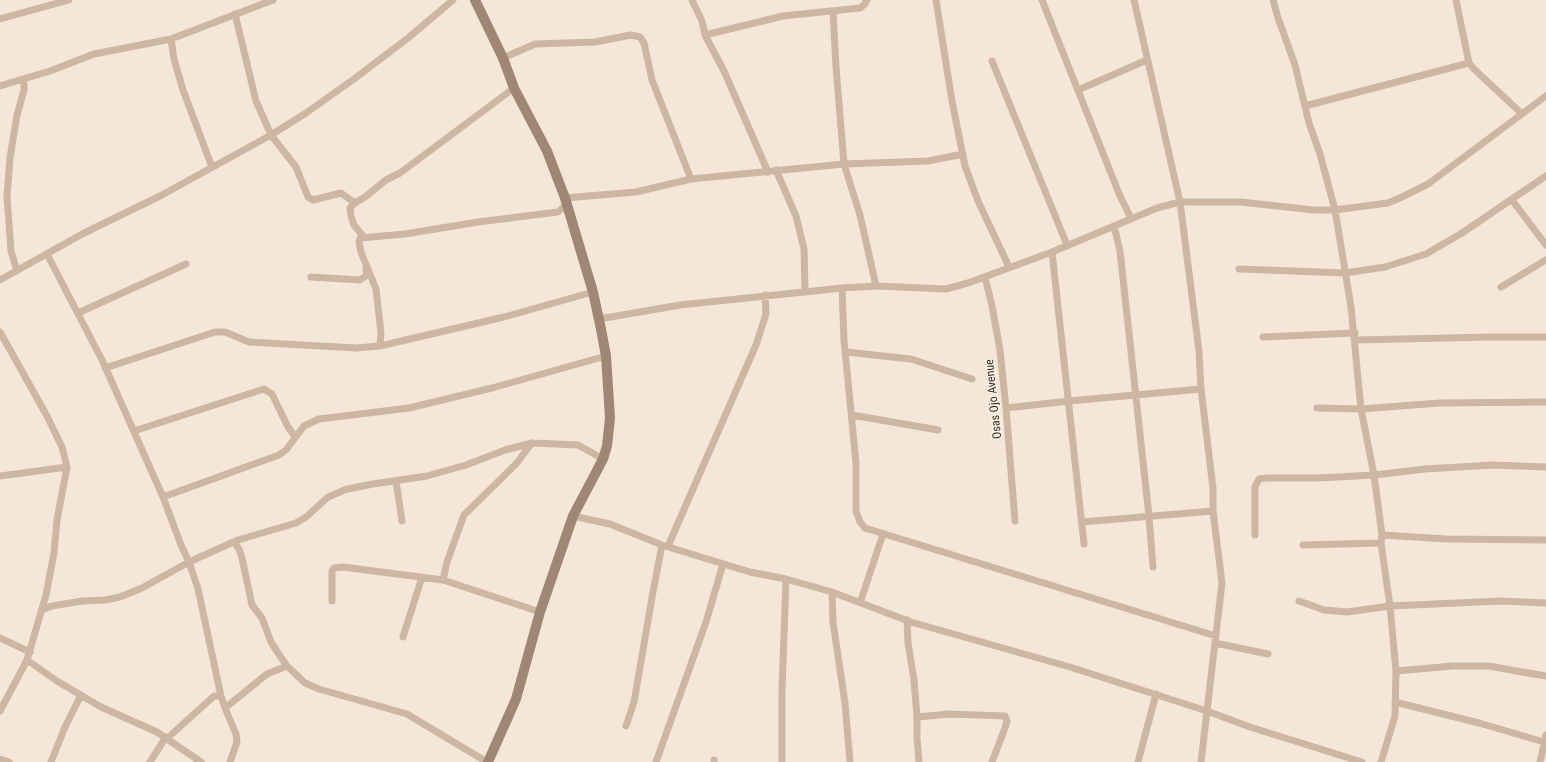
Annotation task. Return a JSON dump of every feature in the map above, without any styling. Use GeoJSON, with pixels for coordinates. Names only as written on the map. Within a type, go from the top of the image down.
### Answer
{"type":"FeatureCollection","features":[{"type":"Feature","properties":{"kind":"street"},"geometry":{"type":"LineString","coordinates":[[0,19],[69,0]]}},
{"type":"Feature","properties":{"kind":"street"},"geometry":{"type":"LineString","coordinates":[[0,86],[94,54],[172,38],[273,0]]}},
{"type":"Feature","properties":{"kind":"street"},"geometry":{"type":"LineString","coordinates":[[0,280],[84,233],[160,196],[271,135],[306,113],[354,79],[408,38],[453,0]]}},
{"type":"Feature","properties":{"kind":"street"},"geometry":{"type":"LineString","coordinates":[[234,542],[239,549],[242,558],[252,605],[262,618],[271,642],[287,666],[309,686],[350,699],[407,714],[488,762],[516,699],[540,612],[573,516],[603,459],[607,446],[610,418],[606,356],[594,292],[566,201],[547,151],[514,88],[504,58],[475,0]]}},
{"type":"Feature","properties":{"kind":"street"},"geometry":{"type":"LineString","coordinates":[[692,0],[702,21],[705,35],[724,71],[768,172]]}},
{"type":"Feature","properties":{"kind":"street"},"geometry":{"type":"LineString","coordinates":[[705,35],[783,16],[860,8],[867,0]]}},
{"type":"Feature","properties":{"kind":"street"},"geometry":{"type":"LineString","coordinates":[[936,0],[952,101],[965,166],[978,201],[1009,268]]}},
{"type":"Feature","properties":{"kind":"street"},"geometry":{"type":"LineString","coordinates":[[1042,0],[1120,196],[1131,218]]}},
{"type":"Feature","properties":{"kind":"street"},"geometry":{"type":"LineString","coordinates":[[1134,0],[1180,202],[1199,351],[1201,389],[1213,488],[1213,511],[1222,583],[1201,762]]}},
{"type":"Feature","properties":{"kind":"street"},"geometry":{"type":"LineString","coordinates":[[1272,0],[1295,66],[1335,210],[1355,337],[1361,409],[1374,475],[1390,606],[1396,671],[1395,716],[1381,762]]}},
{"type":"Feature","properties":{"kind":"street"},"geometry":{"type":"LineString","coordinates":[[1456,0],[1469,63],[1474,70],[1521,113]]}},
{"type":"Feature","properties":{"kind":"street"},"geometry":{"type":"LineString","coordinates":[[833,11],[844,164],[860,215],[876,286]]}},
{"type":"Feature","properties":{"kind":"street"},"geometry":{"type":"LineString","coordinates":[[235,14],[256,101],[271,135],[296,167],[311,199],[341,193],[355,203]]}},
{"type":"Feature","properties":{"kind":"street"},"geometry":{"type":"LineString","coordinates":[[504,58],[535,44],[595,42],[640,36],[644,43],[652,80],[691,179]]}},
{"type":"Feature","properties":{"kind":"street"},"geometry":{"type":"LineString","coordinates":[[172,38],[174,60],[182,90],[212,167]]}},
{"type":"Feature","properties":{"kind":"street"},"geometry":{"type":"LineString","coordinates":[[1078,90],[1147,60]]}},
{"type":"Feature","properties":{"kind":"street"},"geometry":{"type":"LineString","coordinates":[[992,61],[1067,245]]}},
{"type":"Feature","properties":{"kind":"street"},"geometry":{"type":"LineString","coordinates":[[1305,106],[1469,63]]}},
{"type":"Feature","properties":{"kind":"street"},"geometry":{"type":"LineString","coordinates":[[17,271],[11,251],[7,196],[10,158],[17,115],[24,90],[24,79]]}},
{"type":"Feature","properties":{"kind":"street"},"geometry":{"type":"LineString","coordinates":[[363,236],[354,225],[351,216],[350,208],[355,203],[386,180],[400,173],[514,88]]}},
{"type":"Feature","properties":{"kind":"street"},"geometry":{"type":"LineString","coordinates":[[599,319],[680,305],[806,291],[876,286],[946,289],[968,283],[1052,252],[1157,208],[1180,202],[1242,202],[1314,210],[1335,210],[1388,203],[1428,184],[1496,134],[1521,113],[1546,96]]}},
{"type":"Feature","properties":{"kind":"street"},"geometry":{"type":"LineString","coordinates":[[380,346],[381,333],[376,289],[359,242],[360,238],[363,236],[405,234],[478,222],[558,212],[566,201],[636,192],[691,179],[844,164],[928,161],[963,154]]}},
{"type":"Feature","properties":{"kind":"street"},"geometry":{"type":"LineString","coordinates":[[776,170],[796,216],[804,249],[806,291]]}},
{"type":"Feature","properties":{"kind":"street"},"geometry":{"type":"LineString","coordinates":[[1239,269],[1345,273],[1385,267],[1426,254],[1462,233],[1546,176]]}},
{"type":"Feature","properties":{"kind":"street"},"geometry":{"type":"LineString","coordinates":[[1512,200],[1546,245]]}},
{"type":"Feature","properties":{"kind":"street"},"geometry":{"type":"LineString","coordinates":[[1114,226],[1120,251],[1149,516],[1153,567]]}},
{"type":"Feature","properties":{"kind":"street"},"geometry":{"type":"LineString","coordinates":[[1052,252],[1084,544]]}},
{"type":"Feature","properties":{"kind":"street"},"geometry":{"type":"LineString","coordinates":[[47,254],[105,368],[163,497],[189,562],[198,589],[221,696],[238,742],[230,762]]}},
{"type":"Feature","properties":{"kind":"street"},"geometry":{"type":"LineString","coordinates":[[1501,287],[1546,260]]}},
{"type":"Feature","properties":{"kind":"street"},"geometry":{"type":"LineString","coordinates":[[78,313],[186,264]]}},
{"type":"Feature","properties":{"kind":"street"},"geometry":{"type":"LineString","coordinates":[[311,277],[360,280],[367,275],[366,264]]}},
{"type":"Feature","properties":{"kind":"street","name":"Osas Ojo Avenue"},"geometry":{"type":"LineString","coordinates":[[985,277],[1000,350],[1015,521]]}},
{"type":"Feature","properties":{"kind":"street"},"geometry":{"type":"LineString","coordinates":[[842,288],[856,462],[856,511],[860,522],[865,528],[1216,640],[1268,654]]}},
{"type":"Feature","properties":{"kind":"street"},"geometry":{"type":"LineString","coordinates":[[105,368],[215,332],[225,332],[249,342],[356,348],[380,346],[504,317],[594,292]]}},
{"type":"Feature","properties":{"kind":"street"},"geometry":{"type":"LineString","coordinates":[[626,726],[634,702],[652,592],[665,546],[756,345],[766,314],[765,295]]}},
{"type":"Feature","properties":{"kind":"street"},"geometry":{"type":"LineString","coordinates":[[0,332],[47,416],[62,447],[67,467],[57,520],[54,553],[42,610],[27,660],[0,711]]}},
{"type":"Feature","properties":{"kind":"street"},"geometry":{"type":"LineString","coordinates":[[1263,336],[1546,337]]}},
{"type":"Feature","properties":{"kind":"street"},"geometry":{"type":"LineString","coordinates":[[846,352],[911,359],[972,379]]}},
{"type":"Feature","properties":{"kind":"street"},"geometry":{"type":"LineString","coordinates":[[163,497],[279,455],[286,450],[304,426],[319,419],[409,408],[492,388],[606,356]]}},
{"type":"Feature","properties":{"kind":"street"},"geometry":{"type":"LineString","coordinates":[[134,432],[264,389],[272,394],[288,427],[295,437]]}},
{"type":"Feature","properties":{"kind":"street"},"geometry":{"type":"LineString","coordinates":[[1006,408],[1201,389]]}},
{"type":"Feature","properties":{"kind":"street"},"geometry":{"type":"LineString","coordinates":[[1317,408],[1361,409],[1440,403],[1546,402]]}},
{"type":"Feature","properties":{"kind":"street"},"geometry":{"type":"LineString","coordinates":[[852,414],[938,430]]}},
{"type":"Feature","properties":{"kind":"street"},"geometry":{"type":"LineString","coordinates":[[42,610],[52,606],[82,601],[105,600],[120,597],[142,588],[189,562],[234,542],[296,523],[306,517],[328,497],[347,490],[373,484],[427,476],[466,465],[505,450],[532,443],[578,445],[603,459]]}},
{"type":"Feature","properties":{"kind":"street"},"geometry":{"type":"LineString","coordinates":[[443,580],[446,562],[464,515],[516,464],[532,443]]}},
{"type":"Feature","properties":{"kind":"street"},"geometry":{"type":"LineString","coordinates":[[1255,535],[1255,487],[1259,479],[1374,475],[1425,469],[1493,465],[1546,466]]}},
{"type":"Feature","properties":{"kind":"street"},"geometry":{"type":"LineString","coordinates":[[0,476],[67,467]]}},
{"type":"Feature","properties":{"kind":"street"},"geometry":{"type":"LineString","coordinates":[[396,481],[402,521]]}},
{"type":"Feature","properties":{"kind":"street"},"geometry":{"type":"LineString","coordinates":[[1082,522],[1213,511]]}},
{"type":"Feature","properties":{"kind":"street"},"geometry":{"type":"LineString","coordinates":[[573,516],[610,524],[665,546],[750,572],[786,579],[832,592],[907,620],[1070,667],[1156,694],[1250,727],[1362,762]]}},
{"type":"Feature","properties":{"kind":"street"},"geometry":{"type":"LineString","coordinates":[[860,603],[883,534]]}},
{"type":"Feature","properties":{"kind":"street"},"geometry":{"type":"LineString","coordinates":[[1302,546],[1381,539],[1546,540]]}},
{"type":"Feature","properties":{"kind":"street"},"geometry":{"type":"LineString","coordinates":[[656,762],[692,663],[723,564]]}},
{"type":"Feature","properties":{"kind":"street"},"geometry":{"type":"LineString","coordinates":[[332,601],[332,571],[334,568],[359,568],[443,580],[540,612]]}},
{"type":"Feature","properties":{"kind":"street"},"geometry":{"type":"LineString","coordinates":[[404,637],[422,577]]}},
{"type":"Feature","properties":{"kind":"street"},"geometry":{"type":"LineString","coordinates":[[782,762],[782,690],[786,579]]}},
{"type":"Feature","properties":{"kind":"street"},"geometry":{"type":"LineString","coordinates":[[832,592],[833,622],[845,702],[850,762]]}},
{"type":"Feature","properties":{"kind":"street"},"geometry":{"type":"LineString","coordinates":[[1298,601],[1324,610],[1347,612],[1390,606],[1501,601],[1546,603]]}},
{"type":"Feature","properties":{"kind":"street"},"geometry":{"type":"LineString","coordinates":[[907,620],[908,639],[914,680],[917,738],[920,762]]}},
{"type":"Feature","properties":{"kind":"street"},"geometry":{"type":"LineString","coordinates":[[0,638],[30,652]]}},
{"type":"Feature","properties":{"kind":"street"},"geometry":{"type":"LineString","coordinates":[[27,660],[57,681],[101,707],[169,735],[200,762]]}},
{"type":"Feature","properties":{"kind":"street"},"geometry":{"type":"LineString","coordinates":[[225,708],[267,674],[287,666]]}},
{"type":"Feature","properties":{"kind":"street"},"geometry":{"type":"LineString","coordinates":[[1396,671],[1453,666],[1489,666],[1546,676]]}},
{"type":"Feature","properties":{"kind":"street"},"geometry":{"type":"LineString","coordinates":[[1505,668],[1533,674]]}},
{"type":"Feature","properties":{"kind":"street"},"geometry":{"type":"LineString","coordinates":[[1138,762],[1156,694]]}},
{"type":"Feature","properties":{"kind":"street"},"geometry":{"type":"LineString","coordinates":[[51,762],[65,727],[81,695]]}},
{"type":"Feature","properties":{"kind":"street"},"geometry":{"type":"LineString","coordinates":[[150,762],[169,735],[214,696],[221,696]]}},
{"type":"Feature","properties":{"kind":"street"},"geometry":{"type":"LineString","coordinates":[[1395,702],[1545,739],[1540,762]]}},
{"type":"Feature","properties":{"kind":"street"},"geometry":{"type":"LineString","coordinates":[[917,717],[949,714],[1005,716],[1007,721],[992,762]]}},
{"type":"Feature","properties":{"kind":"street"},"geometry":{"type":"LineString","coordinates":[[0,759],[9,762]]}}]}
